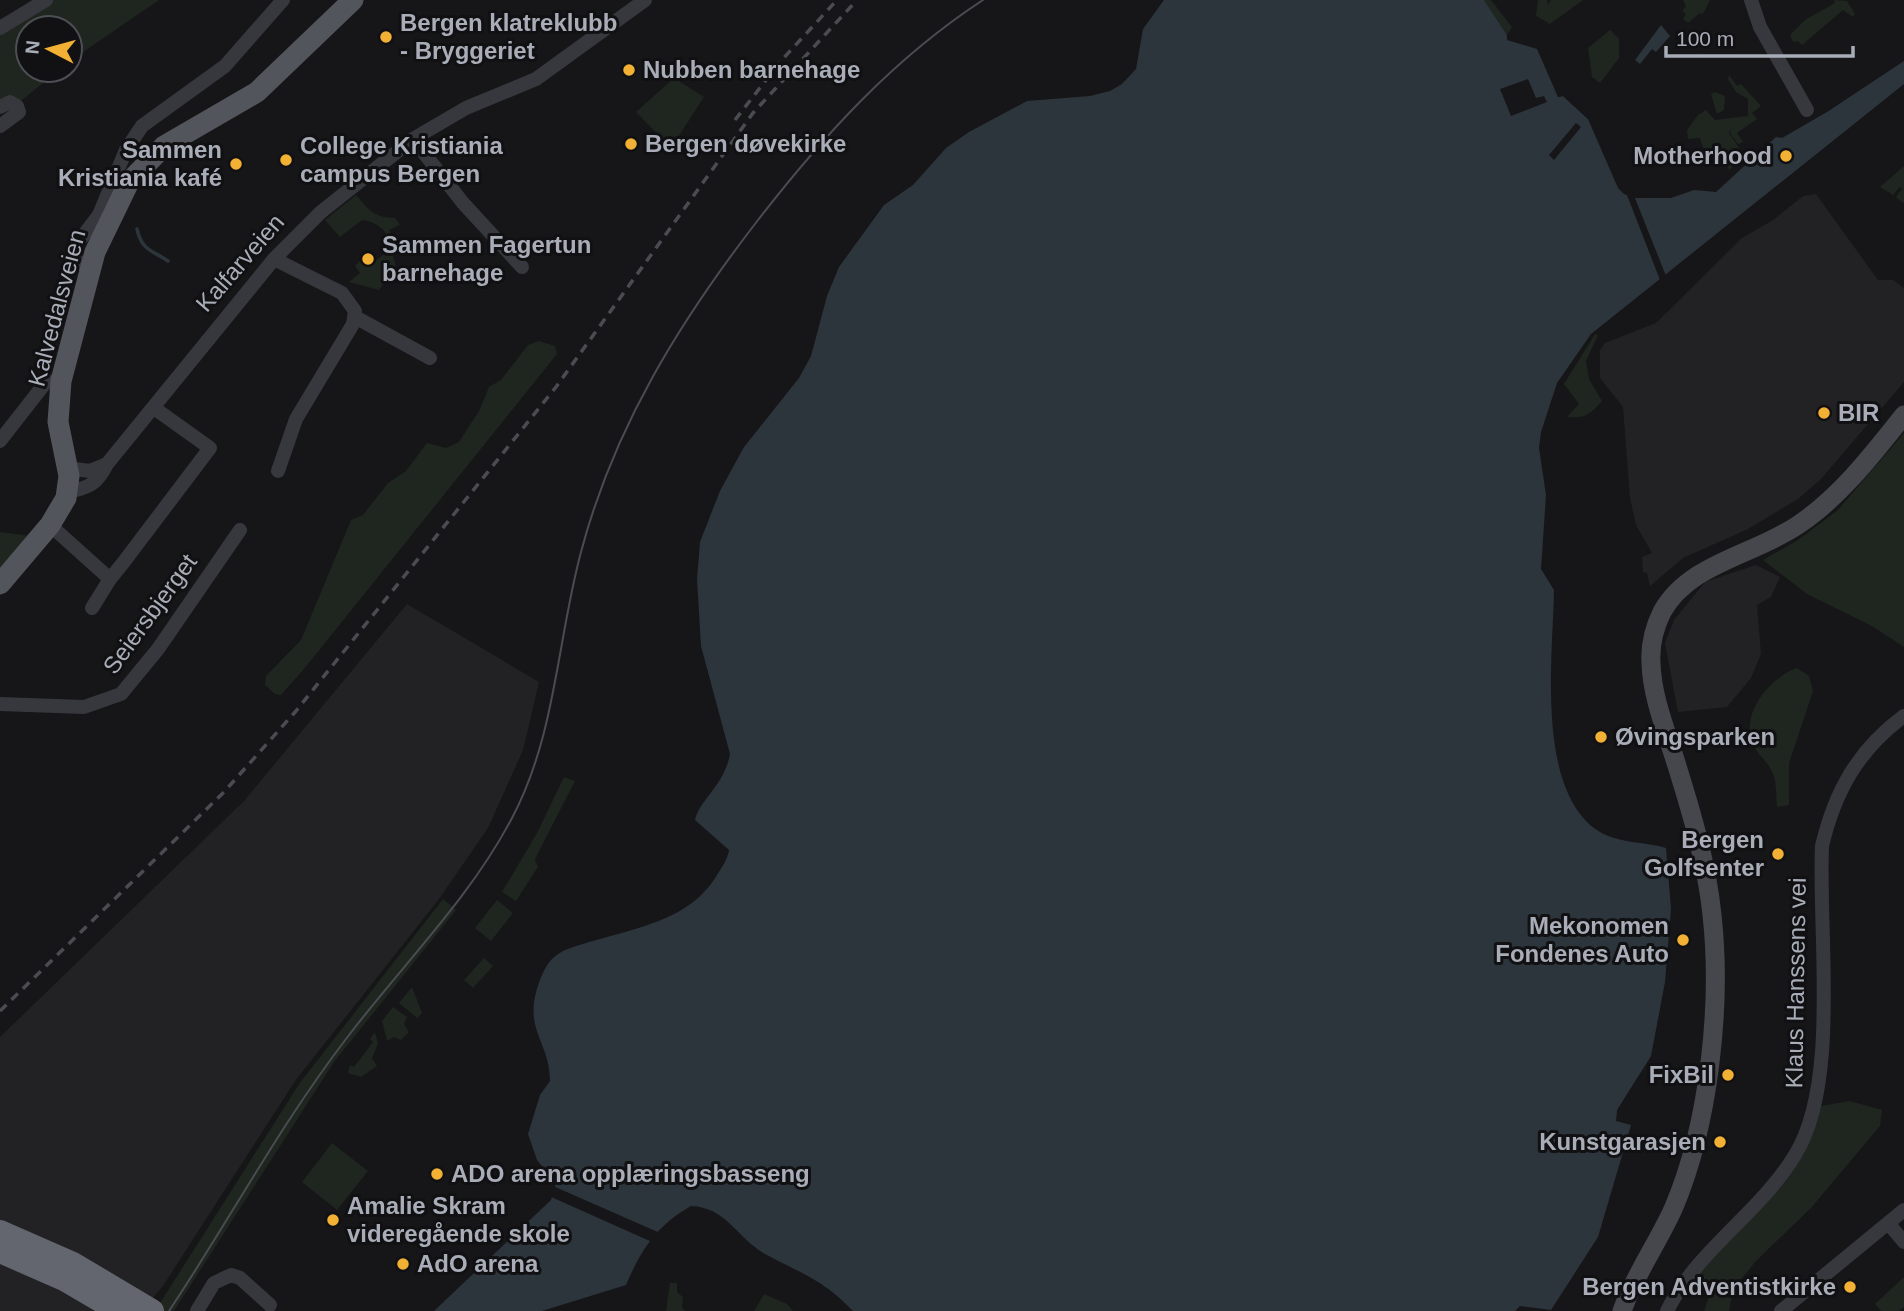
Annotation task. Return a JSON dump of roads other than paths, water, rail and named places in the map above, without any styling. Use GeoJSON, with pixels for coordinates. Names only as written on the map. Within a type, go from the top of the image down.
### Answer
{"type":"FeatureCollection","features":[{"type":"Feature","properties":{"kind":"highway"},"geometry":{"type":"LineString","coordinates":[[0,1232],[51,1253],[121,1301]]}},
{"type":"Feature","properties":{"kind":"highway"},"geometry":{"type":"LineString","coordinates":[[0,1251],[64,1279],[152,1311]]}},
{"type":"Feature","properties":{"kind":"main road","name":"Kalvedalsveien"},"geometry":{"type":"LineString","coordinates":[[67,492],[68,468],[58,422],[61,381],[90,270],[111,216],[129,182],[164,146],[257,92],[353,0]]}},
{"type":"Feature","properties":{"kind":"main road"},"geometry":{"type":"LineString","coordinates":[[0,584],[61,511],[67,492]]}},
{"type":"Feature","properties":{"kind":"street"},"geometry":{"type":"LineString","coordinates":[[0,29],[46,0]]}},
{"type":"Feature","properties":{"kind":"street"},"geometry":{"type":"LineString","coordinates":[[90,270],[77,261],[73,250],[99,215],[134,135],[149,120],[196,90],[225,66],[283,0]]}},
{"type":"Feature","properties":{"kind":"street"},"geometry":{"type":"LineString","coordinates":[[622,16],[623,0]]}},
{"type":"Feature","properties":{"kind":"street","name":"Kalfarveien"},"geometry":{"type":"LineString","coordinates":[[67,492],[95,484],[107,464],[274,259],[321,212],[413,139],[466,108],[537,79],[645,0]]}},
{"type":"Feature","properties":{"kind":"street"},"geometry":{"type":"LineString","coordinates":[[1751,0],[1760,27],[1807,110]]}},
{"type":"Feature","properties":{"kind":"street"},"geometry":{"type":"LineString","coordinates":[[0,107],[10,102],[17,106],[19,112],[0,126]]}},
{"type":"Feature","properties":{"kind":"street"},"geometry":{"type":"LineString","coordinates":[[413,139],[463,203],[522,267]]}},
{"type":"Feature","properties":{"kind":"street"},"geometry":{"type":"LineString","coordinates":[[274,259],[342,293],[352,304],[355,317],[296,419],[278,471]]}},
{"type":"Feature","properties":{"kind":"street"},"geometry":{"type":"LineString","coordinates":[[355,317],[430,358]]}},
{"type":"Feature","properties":{"kind":"street"},"geometry":{"type":"LineString","coordinates":[[0,441],[46,382],[61,381]]}},
{"type":"Feature","properties":{"kind":"street"},"geometry":{"type":"LineString","coordinates":[[92,608],[110,579],[164,513],[210,448],[154,408]]}},
{"type":"Feature","properties":{"kind":"street"},"geometry":{"type":"LineString","coordinates":[[1622,1311],[1636,1277],[1672,1210],[1692,1154],[1705,1081],[1715,981],[1712,915],[1704,864],[1652,672],[1654,631],[1663,611],[1688,582],[1776,539],[1817,511],[1904,415]]}},
{"type":"Feature","properties":{"kind":"street"},"geometry":{"type":"LineString","coordinates":[[68,468],[90,471],[107,464]]}},
{"type":"Feature","properties":{"kind":"street"},"geometry":{"type":"LineString","coordinates":[[50,526],[110,579]]}},
{"type":"Feature","properties":{"kind":"street","name":"Seiersbjerget"},"geometry":{"type":"LineString","coordinates":[[0,704],[84,707],[121,694],[158,649],[240,530]]}},
{"type":"Feature","properties":{"kind":"street","name":"Klaus Hanssens vei"},"geometry":{"type":"LineString","coordinates":[[1667,1311],[1684,1283],[1704,1259],[1772,1186],[1795,1156],[1810,1126],[1820,1090],[1822,846],[1831,812],[1849,773],[1871,744],[1904,716]]}},
{"type":"Feature","properties":{"kind":"street"},"geometry":{"type":"LineString","coordinates":[[1781,1311],[1904,1210]]}},
{"type":"Feature","properties":{"kind":"street"},"geometry":{"type":"LineString","coordinates":[[1888,1223],[1904,1242]]}},
{"type":"Feature","properties":{"kind":"street"},"geometry":{"type":"LineString","coordinates":[[197,1311],[214,1283],[231,1275],[240,1278],[270,1305]]}},
{"type":"Feature","properties":{"kind":"waterway"},"geometry":{"type":"LineString","coordinates":[[137,229],[145,246],[168,261]]}},
{"type":"Feature","properties":{"kind":"tram line"},"geometry":{"type":"LineString","coordinates":[[169,1311],[322,1072],[476,877],[512,818],[527,786],[547,721],[573,586],[595,506],[631,419],[676,336],[758,220],[834,129],[919,47],[983,0]]}},
{"type":"Feature","properties":{"kind":"railway"},"geometry":{"type":"LineString","coordinates":[[735,120],[780,62],[837,0]]}},
{"type":"Feature","properties":{"kind":"railway"},"geometry":{"type":"LineString","coordinates":[[0,1011],[224,792],[296,711],[556,387],[753,113],[857,0]]}},
{"type":"Feature","properties":{"kind":"place","name":"Bergen klatreklubb - Bryggeriet"},"geometry":{"type":"Point","coordinates":[386,37]}},
{"type":"Feature","properties":{"kind":"place","name":"Nubben barnehage"},"geometry":{"type":"Point","coordinates":[629,70]}},
{"type":"Feature","properties":{"kind":"place","name":"Bergen døvekirke"},"geometry":{"type":"Point","coordinates":[631,144]}},
{"type":"Feature","properties":{"kind":"place","name":"Motherhood"},"geometry":{"type":"Point","coordinates":[1786,156]}},
{"type":"Feature","properties":{"kind":"place","name":"College Kristiania campus Bergen"},"geometry":{"type":"Point","coordinates":[286,160]}},
{"type":"Feature","properties":{"kind":"place","name":"Sammen Kristiania kafé"},"geometry":{"type":"Point","coordinates":[236,164]}},
{"type":"Feature","properties":{"kind":"place","name":"Sammen Fagertun barnehage"},"geometry":{"type":"Point","coordinates":[368,259]}},
{"type":"Feature","properties":{"kind":"place","name":"BIR"},"geometry":{"type":"Point","coordinates":[1824,413]}},
{"type":"Feature","properties":{"kind":"place","name":"Øvingsparken"},"geometry":{"type":"Point","coordinates":[1601,737]}},
{"type":"Feature","properties":{"kind":"place","name":"Bergen Golfsenter"},"geometry":{"type":"Point","coordinates":[1778,854]}},
{"type":"Feature","properties":{"kind":"place","name":"Mekonomen Fondenes Auto"},"geometry":{"type":"Point","coordinates":[1683,940]}},
{"type":"Feature","properties":{"kind":"place","name":"FixBil"},"geometry":{"type":"Point","coordinates":[1728,1075]}},
{"type":"Feature","properties":{"kind":"place","name":"Kunstgarasjen"},"geometry":{"type":"Point","coordinates":[1720,1142]}},
{"type":"Feature","properties":{"kind":"place","name":"ADO arena opplæringsbasseng"},"geometry":{"type":"Point","coordinates":[437,1174]}},
{"type":"Feature","properties":{"kind":"place","name":"Amalie Skram videregående skole"},"geometry":{"type":"Point","coordinates":[333,1220]}},
{"type":"Feature","properties":{"kind":"place","name":"AdO arena"},"geometry":{"type":"Point","coordinates":[403,1264]}},
{"type":"Feature","properties":{"kind":"place","name":"Bergen Adventistkirke"},"geometry":{"type":"Point","coordinates":[1850,1287]}}]}
